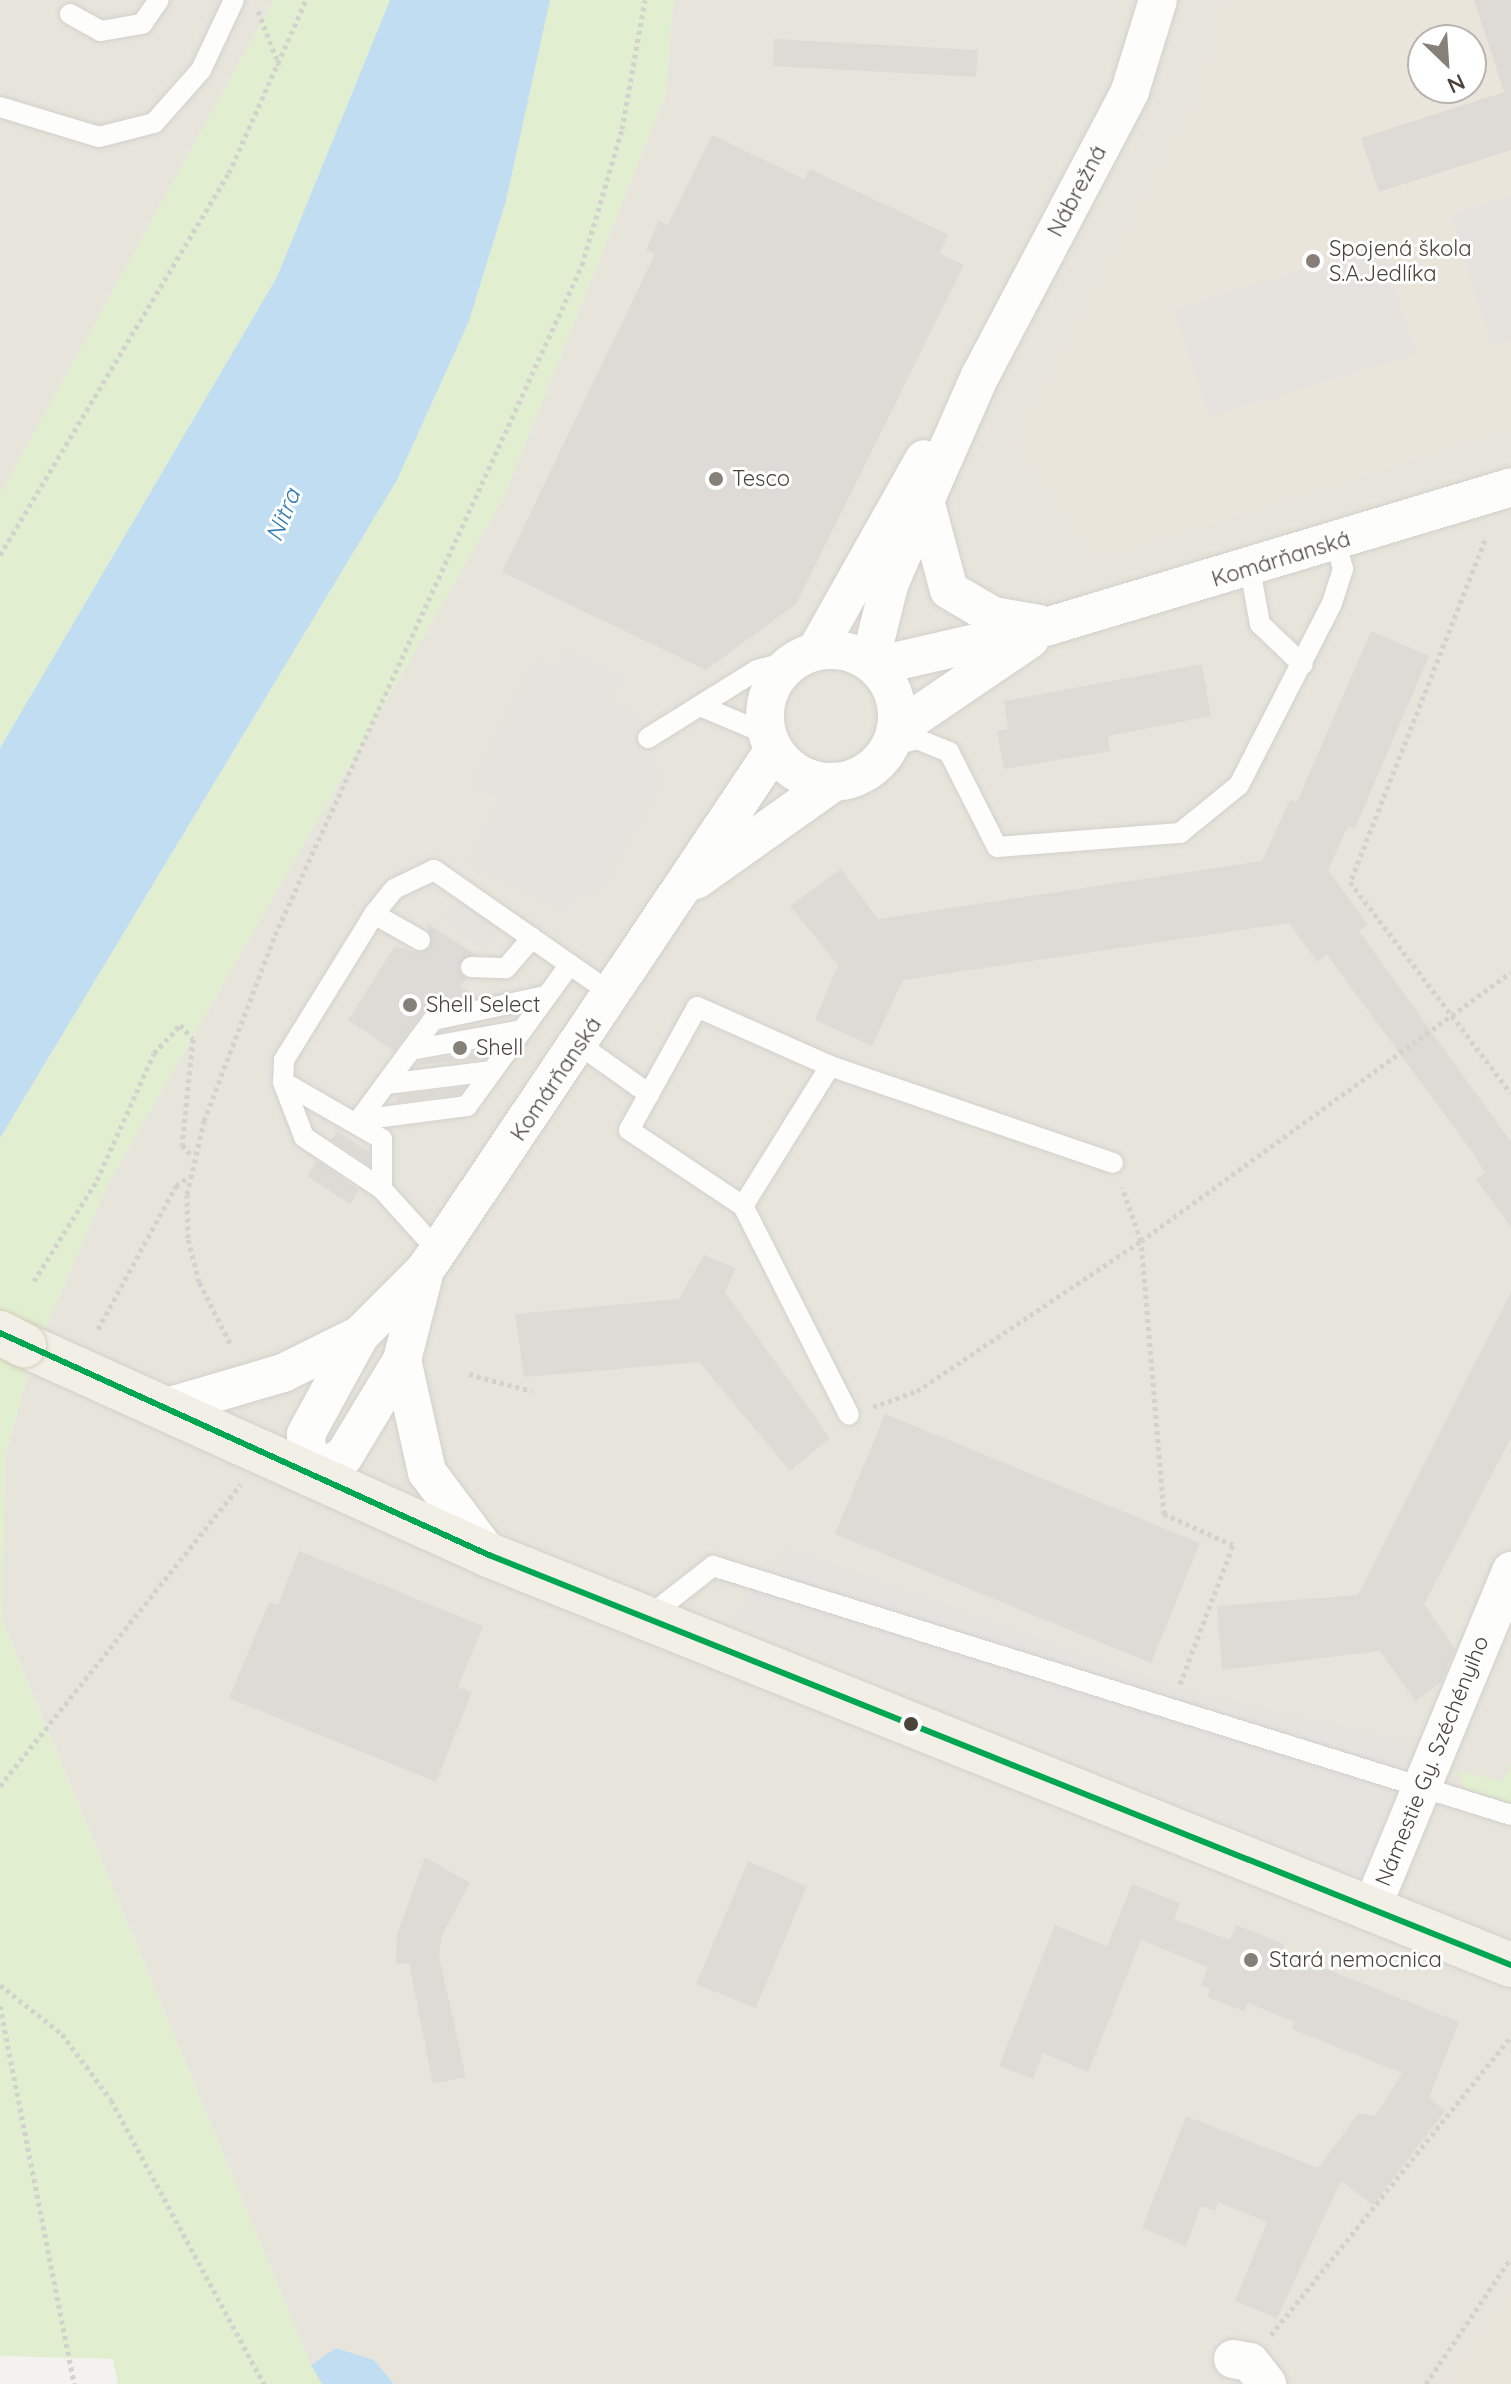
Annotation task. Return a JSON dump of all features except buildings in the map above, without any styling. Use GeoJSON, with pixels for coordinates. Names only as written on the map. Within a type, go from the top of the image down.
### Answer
{"type":"FeatureCollection","features":[{"type":"Feature","properties":{"kind":"main road"},"geometry":{"type":"LineString","coordinates":[[12,1339],[160,1409],[489,1555],[1511,1965]]}},
{"type":"Feature","properties":{"kind":"street","name":"Nábrežná"},"geometry":{"type":"LineString","coordinates":[[873,664],[889,585],[980,376],[1130,91],[1157,0]]}},
{"type":"Feature","properties":{"kind":"street","name":"Nábrežná"},"geometry":{"type":"LineString","coordinates":[[806,656],[891,508],[980,376]]}},
{"type":"Feature","properties":{"kind":"street","name":"Komárňanská"},"geometry":{"type":"LineString","coordinates":[[806,656],[873,664],[1049,626],[1250,569],[1511,487]]}},
{"type":"Feature","properties":{"kind":"street"},"geometry":{"type":"LineString","coordinates":[[925,501],[949,590],[993,616],[1049,626]]}},
{"type":"Feature","properties":{"kind":"street","name":"Komárňanská"},"geometry":{"type":"LineString","coordinates":[[687,887],[834,782],[867,772],[893,738],[1049,626]]}},
{"type":"Feature","properties":{"kind":"street"},"geometry":{"type":"LineString","coordinates":[[806,656],[769,692],[771,742],[800,775],[834,782]]}},
{"type":"Feature","properties":{"kind":"street"},"geometry":{"type":"LineString","coordinates":[[873,664],[895,695],[893,738]]}},
{"type":"Feature","properties":{"kind":"street","name":"Komárňanská"},"geometry":{"type":"LineString","coordinates":[[432,1261],[687,887],[716,829],[771,742]]}},
{"type":"Feature","properties":{"kind":"street"},"geometry":{"type":"LineString","coordinates":[[432,1261],[402,1360],[344,1456],[309,1475],[306,1434],[360,1335],[432,1261]]}},
{"type":"Feature","properties":{"kind":"street"},"geometry":{"type":"LineString","coordinates":[[160,1409],[283,1373],[360,1335]]}},
{"type":"Feature","properties":{"kind":"street"},"geometry":{"type":"LineString","coordinates":[[402,1360],[427,1472],[489,1555]]}},
{"type":"Feature","properties":{"kind":"street","name":"Námestie Gy. Széchényiho"},"geometry":{"type":"LineString","coordinates":[[1372,1907],[1511,1571]]}},
{"type":"Feature","properties":{"kind":"lane"},"geometry":{"type":"LineString","coordinates":[[70,14],[101,31],[142,24],[159,0]]}},
{"type":"Feature","properties":{"kind":"lane"},"geometry":{"type":"LineString","coordinates":[[0,107],[99,137],[154,123],[201,70],[234,0]]}},
{"type":"Feature","properties":{"kind":"lane"},"geometry":{"type":"LineString","coordinates":[[893,738],[930,741],[962,771],[997,847],[1180,833],[1239,785],[1303,665],[1343,569],[1336,543]]}},
{"type":"Feature","properties":{"kind":"lane"},"geometry":{"type":"LineString","coordinates":[[1250,569],[1260,624],[1303,665]]}},
{"type":"Feature","properties":{"kind":"lane"},"geometry":{"type":"LineString","coordinates":[[648,738],[705,708],[757,670],[806,656]]}},
{"type":"Feature","properties":{"kind":"lane"},"geometry":{"type":"LineString","coordinates":[[705,708],[771,742]]}},
{"type":"Feature","properties":{"kind":"lane"},"geometry":{"type":"LineString","coordinates":[[432,1261],[382,1189],[304,1137],[283,1082],[284,1060],[374,914],[394,889],[434,870],[614,995]]}},
{"type":"Feature","properties":{"kind":"lane"},"geometry":{"type":"LineString","coordinates":[[374,914],[420,940]]}},
{"type":"Feature","properties":{"kind":"lane"},"geometry":{"type":"LineString","coordinates":[[471,967],[506,968],[532,938]]}},
{"type":"Feature","properties":{"kind":"lane"},"geometry":{"type":"LineString","coordinates":[[359,1120],[467,1106],[570,964]]}},
{"type":"Feature","properties":{"kind":"lane"},"geometry":{"type":"LineString","coordinates":[[359,1120],[433,1020],[546,996]]}},
{"type":"Feature","properties":{"kind":"lane"},"geometry":{"type":"LineString","coordinates":[[849,1415],[743,1206],[629,1130],[697,1007],[830,1066],[1113,1163]]}},
{"type":"Feature","properties":{"kind":"lane"},"geometry":{"type":"LineString","coordinates":[[411,1050],[522,1030]]}},
{"type":"Feature","properties":{"kind":"lane"},"geometry":{"type":"LineString","coordinates":[[580,1045],[649,1094]]}},
{"type":"Feature","properties":{"kind":"lane"},"geometry":{"type":"LineString","coordinates":[[743,1206],[830,1066]]}},
{"type":"Feature","properties":{"kind":"lane"},"geometry":{"type":"LineString","coordinates":[[386,1084],[492,1071]]}},
{"type":"Feature","properties":{"kind":"lane"},"geometry":{"type":"LineString","coordinates":[[283,1082],[359,1120],[382,1139],[382,1189]]}},
{"type":"Feature","properties":{"kind":"lane"},"geometry":{"type":"LineString","coordinates":[[648,1617],[713,1566],[1511,1815]]}},
{"type":"Feature","properties":{"kind":"path"},"geometry":{"type":"LineString","coordinates":[[254,0],[280,66]]}},
{"type":"Feature","properties":{"kind":"path"},"geometry":{"type":"LineString","coordinates":[[0,555],[222,185],[280,66],[306,0]]}},
{"type":"Feature","properties":{"kind":"path"},"geometry":{"type":"LineString","coordinates":[[230,1343],[191,1259],[190,1176],[193,1157],[275,935],[582,265],[622,129],[645,0]]}},
{"type":"Feature","properties":{"kind":"path"},"geometry":{"type":"LineString","coordinates":[[1485,540],[1350,882],[1454,1014],[1511,1093]]}},
{"type":"Feature","properties":{"kind":"path"},"geometry":{"type":"LineString","coordinates":[[849,1415],[917,1391],[1141,1241],[1511,972]]}},
{"type":"Feature","properties":{"kind":"path"},"geometry":{"type":"LineString","coordinates":[[34,1281],[97,1180],[154,1053],[180,1025],[193,1039],[182,1145],[193,1157]]}},
{"type":"Feature","properties":{"kind":"path"},"geometry":{"type":"LineString","coordinates":[[1113,1163],[1141,1241],[1164,1514],[1233,1545],[1170,1708]]}},
{"type":"Feature","properties":{"kind":"path"},"geometry":{"type":"LineString","coordinates":[[98,1329],[176,1186],[190,1176]]}},
{"type":"Feature","properties":{"kind":"path"},"geometry":{"type":"LineString","coordinates":[[469,1374],[532,1391]]}},
{"type":"Feature","properties":{"kind":"path"},"geometry":{"type":"LineString","coordinates":[[0,1786],[238,1486]]}},
{"type":"Feature","properties":{"kind":"path"},"geometry":{"type":"LineString","coordinates":[[0,1985],[62,2034],[111,2100],[264,2384]]}},
{"type":"Feature","properties":{"kind":"path"},"geometry":{"type":"LineString","coordinates":[[0,2006],[74,2384]]}},
{"type":"Feature","properties":{"kind":"path"},"geometry":{"type":"LineString","coordinates":[[1250,2368],[1511,2036]]}},
{"type":"Feature","properties":{"kind":"path"},"geometry":{"type":"LineString","coordinates":[[1426,2384],[1511,2258]]}},
{"type":"Feature","properties":{"kind":"shaded area"},"geometry":{"type":"Polygon","coordinates":[[[0,0],[274,0],[0,494],[0,0]]]}},
{"type":"Feature","properties":{"kind":"shaded area"},"geometry":{"type":"Polygon","coordinates":[[[673,0],[1511,0],[1511,2384],[394,2384],[374,2360],[336,2348],[311,2365],[2,1620],[5,1458],[31,1361],[108,1184],[503,499],[666,94],[673,0]]]}},
{"type":"Feature","properties":{"kind":"shaded area","name":"Spojená škola S.A.Jedlíka"},"geometry":{"type":"Polygon","coordinates":[[[1228,0],[1511,0],[1511,427],[1101,557],[1018,443],[1202,95],[1228,0]]]}},
{"type":"Feature","properties":{"kind":"shaded area"},"geometry":{"type":"Polygon","coordinates":[[[1511,194],[1511,342],[1492,348],[1450,214],[1511,194]]]}},
{"type":"Feature","properties":{"kind":"shaded area"},"geometry":{"type":"Polygon","coordinates":[[[1381,246],[1417,354],[1209,418],[1173,309],[1381,246]]]}},
{"type":"Feature","properties":{"kind":"shaded area"},"geometry":{"type":"Polygon","coordinates":[[[564,646],[624,679],[614,700],[639,714],[665,781],[599,897],[581,889],[566,912],[467,864],[498,797],[469,784],[534,659],[555,667],[564,646]]]}},
{"type":"Feature","properties":{"kind":"shaded area"},"geometry":{"type":"Polygon","coordinates":[[[463,889],[507,920],[486,950],[442,920],[463,889]]]}},
{"type":"Feature","properties":{"kind":"shaded area"},"geometry":{"type":"Polygon","coordinates":[[[784,1547],[1178,1689],[1413,1743],[1362,1878],[734,1620],[784,1547]]]}},
{"type":"Feature","properties":{"kind":"shaded area"},"geometry":{"type":"Polygon","coordinates":[[[1511,2294],[1511,2384],[1450,2384],[1478,2343],[1511,2294]]]}},
{"type":"Feature","properties":{"kind":"green space"},"geometry":{"type":"Polygon","coordinates":[[[274,0],[390,0],[277,277],[0,748],[0,494],[274,0]]]}},
{"type":"Feature","properties":{"kind":"green space"},"geometry":{"type":"Polygon","coordinates":[[[550,0],[673,0],[666,94],[503,499],[108,1184],[31,1361],[5,1458],[2,1621],[311,2365],[337,2384],[118,2384],[113,2359],[0,2356],[0,1138],[397,480],[469,321],[506,201],[550,0]]]}},
{"type":"Feature","properties":{"kind":"green space"},"geometry":{"type":"Polygon","coordinates":[[[1511,1765],[1511,1803],[1463,1787],[1459,1771],[1503,1781],[1511,1765]]]}},
{"type":"Feature","properties":{"kind":"water","name":"Nitra"},"geometry":{"type":"Polygon","coordinates":[[[390,0],[550,0],[506,201],[469,321],[397,480],[0,1138],[0,748],[277,277],[390,0]]]}},
{"type":"Feature","properties":{"kind":"water"},"geometry":{"type":"Polygon","coordinates":[[[336,2348],[374,2360],[394,2384],[322,2384],[311,2365],[336,2348]]]}},
{"type":"Feature","properties":{"kind":"transit line"},"geometry":{"type":"LineString","coordinates":[[0,1333],[489,1555],[1511,1965]]}},
{"type":"Feature","properties":{"kind":"place","name":"Spojená škola S.A.Jedlíka"},"geometry":{"type":"Point","coordinates":[1313,261]}},
{"type":"Feature","properties":{"kind":"place","name":"Tesco"},"geometry":{"type":"Point","coordinates":[716,479]}},
{"type":"Feature","properties":{"kind":"place","name":"Shell Select"},"geometry":{"type":"Point","coordinates":[410,1005]}},
{"type":"Feature","properties":{"kind":"place","name":"Shell"},"geometry":{"type":"Point","coordinates":[460,1048]}},
{"type":"Feature","properties":{"kind":"place","name":"Stará nemocnica"},"geometry":{"type":"Point","coordinates":[1251,1960]}}]}
